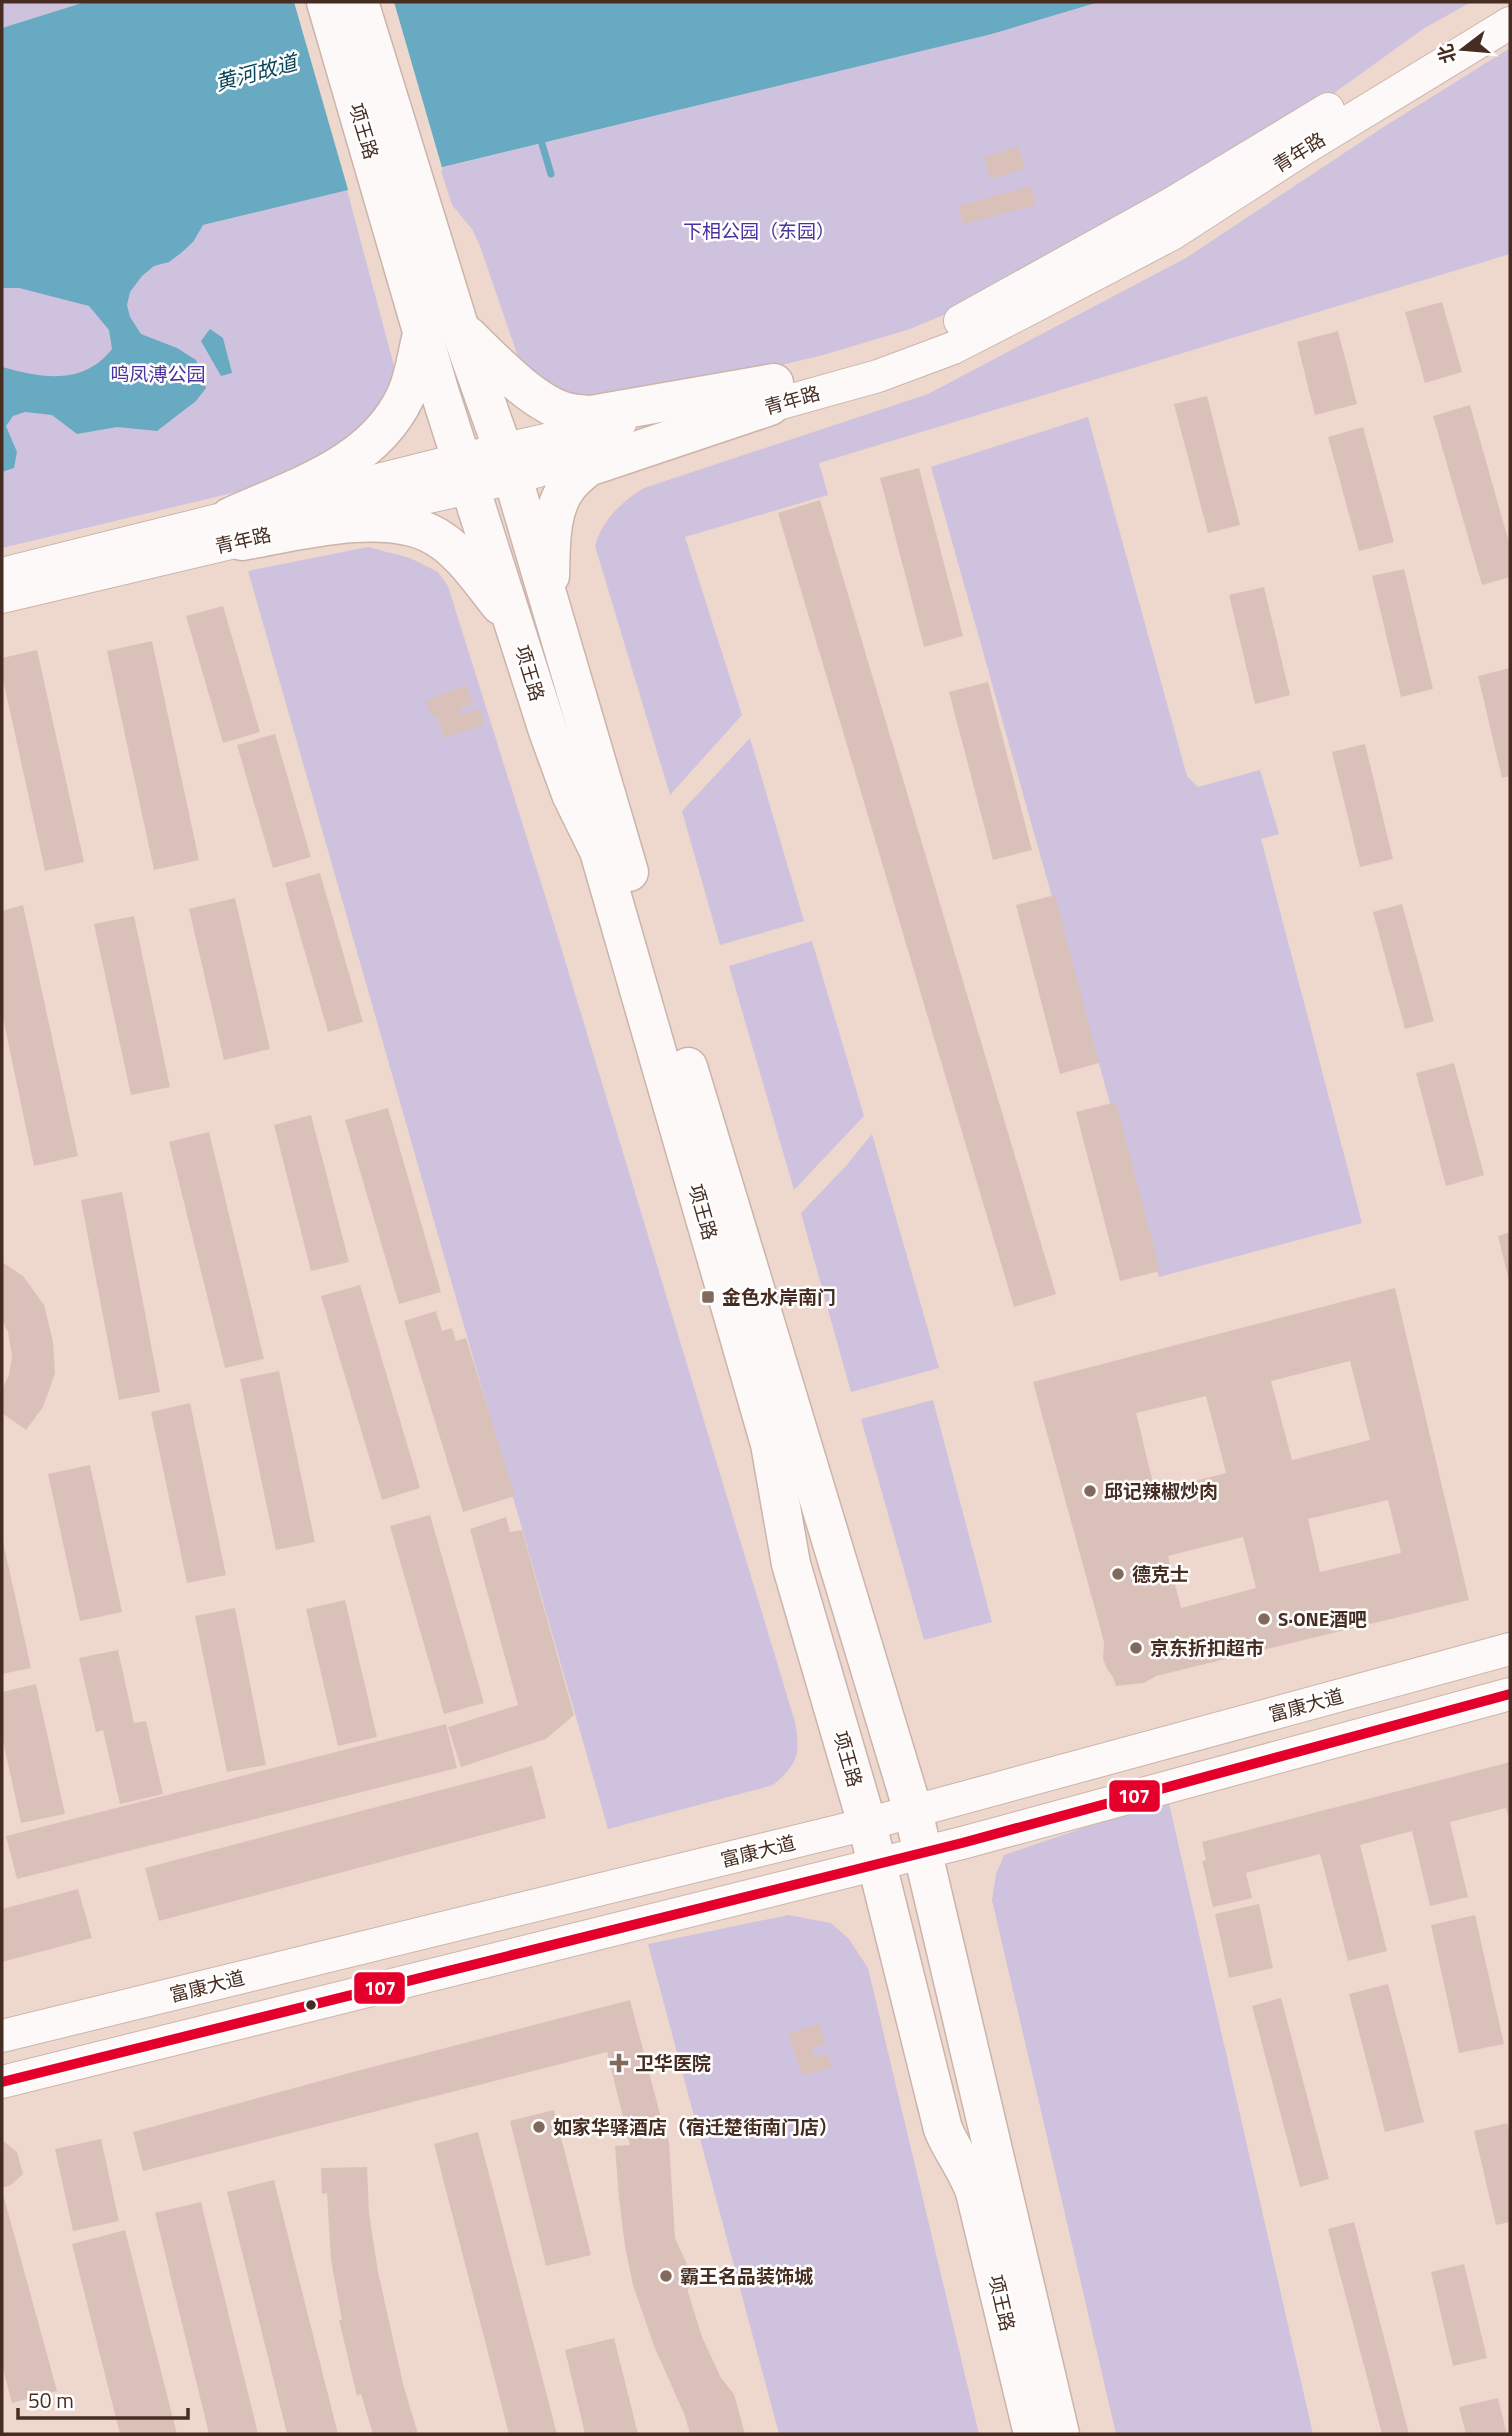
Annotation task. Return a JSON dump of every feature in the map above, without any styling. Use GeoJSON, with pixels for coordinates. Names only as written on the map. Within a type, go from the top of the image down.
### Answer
{"type":"FeatureCollection","features":[{"type":"Feature","properties":{"kind":"main road","name":"项王路"},"geometry":{"type":"LineString","coordinates":[[326,2],[401,197]]}},
{"type":"Feature","properties":{"kind":"main road","name":"项王路"},"geometry":{"type":"LineString","coordinates":[[359,2],[401,197],[440,329],[467,473],[559,765],[599,851],[770,1444],[791,1564],[867,1824],[943,2129],[975,2192],[1033,2434]]}},
{"type":"Feature","properties":{"kind":"main road","name":"项王路"},"geometry":{"type":"LineString","coordinates":[[440,329],[508,464],[913,1811],[1060,2434]]}},
{"type":"Feature","properties":{"kind":"main road"},"geometry":{"type":"LineString","coordinates":[[236,529],[364,450],[389,422],[406,396],[440,329],[562,411],[591,415],[772,395]]}},
{"type":"Feature","properties":{"kind":"main road"},"geometry":{"type":"LineString","coordinates":[[549,606],[551,546],[557,505],[568,485],[588,467],[772,395]]}},
{"type":"Feature","properties":{"kind":"main road"},"geometry":{"type":"LineString","coordinates":[[236,529],[371,521],[429,533],[459,556],[514,622]]}},
{"type":"Feature","properties":{"kind":"street","name":"青年路"},"geometry":{"type":"LineString","coordinates":[[772,395],[952,325],[1171,204],[1506,2]]}},
{"type":"Feature","properties":{"kind":"street","name":"青年路"},"geometry":{"type":"LineString","coordinates":[[2,597],[236,529],[508,464],[772,395],[878,376],[953,348],[1171,234],[1304,148],[1510,23]]}},
{"type":"Feature","properties":{"kind":"street","name":"青年路"},"geometry":{"type":"LineString","coordinates":[[2,574],[236,529]]}},
{"type":"Feature","properties":{"kind":"street","name":"富康大道"},"geometry":{"type":"LineString","coordinates":[[2,2036],[867,1824],[1510,1649]]}},
{"type":"Feature","properties":{"kind":"street"},"geometry":{"type":"LineString","coordinates":[[2,2082],[878,1865],[1510,1695]]}},
{"type":"Feature","properties":{"kind":"green space"},"geometry":{"type":"Polygon","coordinates":[[[2,2],[85,2],[2,28],[2,2]]]}},
{"type":"Feature","properties":{"kind":"green space","name":"下相公园（东园）"},"geometry":{"type":"Polygon","coordinates":[[[1099,2],[1471,2],[1423,29],[1312,109],[1124,222],[946,314],[910,329],[823,355],[615,405],[581,404],[529,375],[517,354],[480,246],[472,229],[452,205],[440,168],[992,34],[1099,2]]]}},
{"type":"Feature","properties":{"kind":"green space"},"geometry":{"type":"Polygon","coordinates":[[[1510,48],[1510,254],[819,463],[828,495],[685,537],[742,715],[670,795],[595,546],[608,519],[620,505],[644,488],[928,394],[1186,258],[1382,128],[1510,48]]]}},
{"type":"Feature","properties":{"kind":"green space","name":"鸣凤溥公园"},"geometry":{"type":"Polygon","coordinates":[[[347,190],[397,377],[396,393],[316,473],[2,548],[2,274],[347,190]]]}},
{"type":"Feature","properties":{"kind":"green space"},"geometry":{"type":"Polygon","coordinates":[[[1088,417],[1187,776],[1198,787],[1260,770],[1279,834],[1261,839],[1362,1223],[1159,1277],[931,467],[1088,417]]]}},
{"type":"Feature","properties":{"kind":"green space"},"geometry":{"type":"Polygon","coordinates":[[[368,547],[410,558],[438,572],[448,586],[557,934],[795,1722],[798,1742],[796,1758],[788,1771],[773,1785],[608,1829],[248,571],[368,547]]]}},
{"type":"Feature","properties":{"kind":"green space"},"geometry":{"type":"Polygon","coordinates":[[[750,738],[804,921],[720,945],[682,811],[750,738]]]}},
{"type":"Feature","properties":{"kind":"green space"},"geometry":{"type":"Polygon","coordinates":[[[812,941],[864,1116],[794,1190],[729,966],[812,941]]]}},
{"type":"Feature","properties":{"kind":"green space"},"geometry":{"type":"Polygon","coordinates":[[[872,1134],[939,1368],[851,1392],[801,1213],[872,1134]]]}},
{"type":"Feature","properties":{"kind":"green space"},"geometry":{"type":"Polygon","coordinates":[[[933,1400],[992,1622],[924,1640],[861,1419],[933,1400]]]}},
{"type":"Feature","properties":{"kind":"green space"},"geometry":{"type":"Polygon","coordinates":[[[1168,1799],[1313,2434],[1116,2434],[992,1900],[996,1874],[1004,1855],[1168,1799]]]}},
{"type":"Feature","properties":{"kind":"green space"},"geometry":{"type":"Polygon","coordinates":[[[788,1915],[831,1923],[849,1939],[868,1968],[979,2434],[779,2434],[648,1944],[788,1915]]]}},
{"type":"Feature","properties":{"kind":"water","name":"黄河故道"},"geometry":{"type":"Polygon","coordinates":[[[85,2],[1099,2],[992,34],[203,225],[193,242],[181,253],[169,262],[154,266],[142,276],[130,292],[127,305],[130,317],[141,334],[177,348],[196,360],[206,388],[196,401],[157,431],[117,427],[77,434],[52,415],[25,412],[13,416],[6,426],[17,452],[14,468],[2,472],[2,367],[47,376],[75,374],[101,361],[112,349],[109,330],[89,306],[19,288],[2,288],[2,28],[85,2]]]}},
{"type":"Feature","properties":{"kind":"water"},"geometry":{"type":"Polygon","coordinates":[[[210,329],[223,338],[232,373],[221,376],[201,341],[210,329]]]}},
{"type":"Feature","properties":{"kind":"pier"},"geometry":{"type":"Polygon","coordinates":[[[294,2],[394,2],[443,171],[349,193],[294,2]]]}},
{"type":"Feature","properties":{"kind":"building"},"geometry":{"type":"Polygon","coordinates":[[[1019,147],[1025,169],[990,179],[984,157],[1019,147]]]}},
{"type":"Feature","properties":{"kind":"building"},"geometry":{"type":"Polygon","coordinates":[[[1031,186],[1036,205],[963,224],[958,206],[1031,186]]]}},
{"type":"Feature","properties":{"kind":"building"},"geometry":{"type":"Polygon","coordinates":[[[1442,302],[1462,372],[1425,383],[1405,312],[1442,302]]]}},
{"type":"Feature","properties":{"kind":"building"},"geometry":{"type":"Polygon","coordinates":[[[1338,331],[1357,404],[1315,415],[1297,342],[1338,331]]]}},
{"type":"Feature","properties":{"kind":"building"},"geometry":{"type":"Polygon","coordinates":[[[1207,396],[1240,525],[1208,533],[1174,404],[1207,396]]]}},
{"type":"Feature","properties":{"kind":"building"},"geometry":{"type":"Polygon","coordinates":[[[1470,405],[1510,546],[1510,577],[1482,585],[1433,416],[1470,405]]]}},
{"type":"Feature","properties":{"kind":"building"},"geometry":{"type":"Polygon","coordinates":[[[1363,427],[1394,542],[1359,551],[1328,437],[1363,427]]]}},
{"type":"Feature","properties":{"kind":"building"},"geometry":{"type":"Polygon","coordinates":[[[919,468],[963,636],[924,647],[880,478],[919,468]]]}},
{"type":"Feature","properties":{"kind":"building"},"geometry":{"type":"Polygon","coordinates":[[[820,500],[1056,1294],[1014,1307],[778,513],[820,500]]]}},
{"type":"Feature","properties":{"kind":"building"},"geometry":{"type":"Polygon","coordinates":[[[1404,569],[1433,689],[1401,697],[1372,576],[1404,569]]]}},
{"type":"Feature","properties":{"kind":"building"},"geometry":{"type":"Polygon","coordinates":[[[1264,587],[1290,695],[1255,704],[1229,595],[1264,587]]]}},
{"type":"Feature","properties":{"kind":"building"},"geometry":{"type":"Polygon","coordinates":[[[223,606],[260,732],[223,743],[186,616],[223,606]]]}},
{"type":"Feature","properties":{"kind":"building"},"geometry":{"type":"Polygon","coordinates":[[[152,641],[199,860],[154,870],[107,651],[152,641]]]}},
{"type":"Feature","properties":{"kind":"building"},"geometry":{"type":"Polygon","coordinates":[[[37,650],[84,862],[45,871],[2,675],[2,658],[37,650]]]}},
{"type":"Feature","properties":{"kind":"building"},"geometry":{"type":"Polygon","coordinates":[[[1510,668],[1510,776],[1502,778],[1478,676],[1510,668]]]}},
{"type":"Feature","properties":{"kind":"building"},"geometry":{"type":"Polygon","coordinates":[[[988,682],[1032,850],[993,860],[949,692],[988,682]]]}},
{"type":"Feature","properties":{"kind":"building"},"geometry":{"type":"Polygon","coordinates":[[[466,685],[473,704],[460,708],[462,715],[479,709],[485,724],[444,738],[436,715],[432,716],[426,701],[466,685]]]}},
{"type":"Feature","properties":{"kind":"building"},"geometry":{"type":"Polygon","coordinates":[[[275,734],[311,857],[273,868],[237,745],[275,734]]]}},
{"type":"Feature","properties":{"kind":"building"},"geometry":{"type":"Polygon","coordinates":[[[1365,744],[1393,859],[1360,867],[1332,752],[1365,744]]]}},
{"type":"Feature","properties":{"kind":"building"},"geometry":{"type":"Polygon","coordinates":[[[320,873],[363,1022],[328,1032],[285,883],[320,873]]]}},
{"type":"Feature","properties":{"kind":"building"},"geometry":{"type":"Polygon","coordinates":[[[1055,895],[1099,1063],[1060,1074],[1016,905],[1055,895]]]}},
{"type":"Feature","properties":{"kind":"building"},"geometry":{"type":"Polygon","coordinates":[[[235,898],[270,1049],[224,1060],[189,909],[235,898]]]}},
{"type":"Feature","properties":{"kind":"building"},"geometry":{"type":"Polygon","coordinates":[[[1402,904],[1434,1021],[1405,1029],[1373,912],[1402,904]]]}},
{"type":"Feature","properties":{"kind":"building"},"geometry":{"type":"Polygon","coordinates":[[[23,905],[78,1156],[34,1166],[2,1013],[2,911],[23,905]]]}},
{"type":"Feature","properties":{"kind":"building"},"geometry":{"type":"Polygon","coordinates":[[[134,916],[170,1087],[131,1095],[94,924],[134,916]]]}},
{"type":"Feature","properties":{"kind":"building"},"geometry":{"type":"Polygon","coordinates":[[[1454,1063],[1484,1175],[1446,1186],[1416,1073],[1454,1063]]]}},
{"type":"Feature","properties":{"kind":"building"},"geometry":{"type":"Polygon","coordinates":[[[1116,1102],[1160,1271],[1120,1281],[1076,1112],[1116,1102]]]}},
{"type":"Feature","properties":{"kind":"building"},"geometry":{"type":"Polygon","coordinates":[[[388,1108],[441,1292],[399,1304],[345,1120],[388,1108]]]}},
{"type":"Feature","properties":{"kind":"building"},"geometry":{"type":"Polygon","coordinates":[[[311,1115],[349,1262],[311,1271],[274,1125],[311,1115]]]}},
{"type":"Feature","properties":{"kind":"building"},"geometry":{"type":"Polygon","coordinates":[[[209,1132],[264,1359],[225,1368],[169,1142],[209,1132]]]}},
{"type":"Feature","properties":{"kind":"building"},"geometry":{"type":"Polygon","coordinates":[[[122,1192],[160,1392],[119,1400],[81,1200],[122,1192]]]}},
{"type":"Feature","properties":{"kind":"building"},"geometry":{"type":"Polygon","coordinates":[[[1510,1232],[1510,1281],[1509,1281],[1498,1236],[1510,1232]]]}},
{"type":"Feature","properties":{"kind":"building"},"geometry":{"type":"Polygon","coordinates":[[[2,1262],[23,1276],[44,1305],[53,1342],[55,1373],[43,1407],[26,1430],[2,1413],[2,1389],[9,1375],[12,1356],[8,1332],[2,1320],[2,1262]]]}},
{"type":"Feature","properties":{"kind":"building"},"geometry":{"type":"Polygon","coordinates":[[[360,1285],[420,1488],[382,1500],[321,1296],[360,1285]]]}},
{"type":"Feature","properties":{"kind":"building"},"geometry":{"type":"Polygon","coordinates":[[[1395,1288],[1469,1600],[1156,1676],[1144,1683],[1116,1686],[1103,1659],[1104,1642],[1033,1382],[1395,1288]],[[1350,1361],[1271,1381],[1292,1460],[1370,1440],[1350,1361]],[[1206,1396],[1136,1413],[1155,1491],[1226,1473],[1206,1396]],[[1388,1500],[1308,1519],[1320,1572],[1401,1553],[1388,1500]],[[1243,1537],[1168,1556],[1181,1608],[1256,1588],[1243,1537]]]}},
{"type":"Feature","properties":{"kind":"building"},"geometry":{"type":"Polygon","coordinates":[[[436,1311],[442,1331],[452,1328],[456,1341],[466,1338],[515,1496],[463,1512],[404,1321],[436,1311]]]}},
{"type":"Feature","properties":{"kind":"building"},"geometry":{"type":"Polygon","coordinates":[[[279,1371],[315,1542],[276,1550],[240,1379],[279,1371]]]}},
{"type":"Feature","properties":{"kind":"building"},"geometry":{"type":"Polygon","coordinates":[[[190,1403],[226,1575],[187,1583],[151,1412],[190,1403]]]}},
{"type":"Feature","properties":{"kind":"building"},"geometry":{"type":"Polygon","coordinates":[[[90,1465],[122,1612],[80,1621],[48,1474],[90,1465]]]}},
{"type":"Feature","properties":{"kind":"building"},"geometry":{"type":"Polygon","coordinates":[[[430,1515],[484,1703],[444,1714],[390,1526],[430,1515]]]}},
{"type":"Feature","properties":{"kind":"building"},"geometry":{"type":"Polygon","coordinates":[[[506,1517],[510,1532],[522,1530],[574,1715],[546,1739],[461,1767],[448,1727],[518,1705],[470,1529],[506,1517]]]}},
{"type":"Feature","properties":{"kind":"building"},"geometry":{"type":"Polygon","coordinates":[[[2,1537],[31,1668],[2,1674],[2,1537]]]}},
{"type":"Feature","properties":{"kind":"building"},"geometry":{"type":"Polygon","coordinates":[[[345,1600],[377,1737],[338,1746],[306,1609],[345,1600]]]}},
{"type":"Feature","properties":{"kind":"building"},"geometry":{"type":"Polygon","coordinates":[[[235,1608],[266,1765],[227,1772],[195,1616],[235,1608]]]}},
{"type":"Feature","properties":{"kind":"building"},"geometry":{"type":"Polygon","coordinates":[[[118,1650],[134,1723],[146,1721],[163,1794],[120,1804],[103,1730],[96,1732],[79,1658],[118,1650]]]}},
{"type":"Feature","properties":{"kind":"building"},"geometry":{"type":"Polygon","coordinates":[[[36,1684],[65,1814],[21,1823],[2,1736],[2,1692],[36,1684]]]}},
{"type":"Feature","properties":{"kind":"building"},"geometry":{"type":"Polygon","coordinates":[[[446,1724],[457,1768],[17,1879],[6,1836],[446,1724]]]}},
{"type":"Feature","properties":{"kind":"building"},"geometry":{"type":"Polygon","coordinates":[[[1510,1762],[1510,1820],[1506,1808],[1450,1822],[1468,1897],[1430,1906],[1412,1831],[1360,1845],[1387,1951],[1348,1961],[1320,1854],[1246,1873],[1252,1898],[1213,1907],[1202,1861],[1206,1860],[1202,1842],[1510,1762]]]}},
{"type":"Feature","properties":{"kind":"building"},"geometry":{"type":"Polygon","coordinates":[[[532,1766],[546,1818],[159,1921],[145,1868],[532,1766]]]}},
{"type":"Feature","properties":{"kind":"building"},"geometry":{"type":"Polygon","coordinates":[[[78,1889],[92,1938],[2,1962],[2,1909],[78,1889]]]}},
{"type":"Feature","properties":{"kind":"building"},"geometry":{"type":"Polygon","coordinates":[[[1259,1904],[1273,1968],[1229,1978],[1215,1914],[1259,1904]]]}},
{"type":"Feature","properties":{"kind":"building"},"geometry":{"type":"Polygon","coordinates":[[[1475,1915],[1504,2044],[1459,2053],[1431,1925],[1475,1915]]]}},
{"type":"Feature","properties":{"kind":"building"},"geometry":{"type":"Polygon","coordinates":[[[1388,1984],[1424,2122],[1385,2132],[1349,1994],[1388,1984]]]}},
{"type":"Feature","properties":{"kind":"building"},"geometry":{"type":"Polygon","coordinates":[[[1281,1998],[1329,2179],[1300,2187],[1252,2006],[1281,1998]]]}},
{"type":"Feature","properties":{"kind":"building"},"geometry":{"type":"Polygon","coordinates":[[[630,2000],[669,2142],[675,2238],[690,2271],[688,2292],[702,2337],[721,2378],[734,2394],[745,2434],[690,2434],[685,2416],[654,2346],[633,2285],[625,2246],[615,2146],[630,2145],[607,2052],[143,2171],[133,2132],[630,2000]]]}},
{"type":"Feature","properties":{"kind":"building"},"geometry":{"type":"Polygon","coordinates":[[[819,2024],[825,2044],[812,2048],[815,2057],[827,2053],[831,2067],[803,2076],[788,2034],[819,2024]]]}},
{"type":"Feature","properties":{"kind":"building"},"geometry":{"type":"Polygon","coordinates":[[[554,2110],[591,2255],[546,2266],[510,2121],[554,2110]]]}},
{"type":"Feature","properties":{"kind":"building"},"geometry":{"type":"Polygon","coordinates":[[[1507,2123],[1510,2137],[1510,2222],[1496,2225],[1474,2131],[1507,2123]]]}},
{"type":"Feature","properties":{"kind":"building"},"geometry":{"type":"Polygon","coordinates":[[[478,2132],[557,2434],[509,2434],[434,2144],[478,2132]]]}},
{"type":"Feature","properties":{"kind":"building"},"geometry":{"type":"Polygon","coordinates":[[[101,2139],[119,2221],[73,2231],[55,2149],[101,2139]]]}},
{"type":"Feature","properties":{"kind":"building"},"geometry":{"type":"Polygon","coordinates":[[[2,2140],[17,2152],[23,2174],[11,2185],[2,2188],[2,2140]]]}},
{"type":"Feature","properties":{"kind":"building"},"geometry":{"type":"Polygon","coordinates":[[[367,2167],[369,2213],[378,2272],[403,2384],[418,2434],[373,2434],[361,2394],[357,2396],[339,2320],[342,2320],[331,2260],[327,2193],[322,2194],[321,2168],[367,2167]]]}},
{"type":"Feature","properties":{"kind":"building"},"geometry":{"type":"Polygon","coordinates":[[[274,2180],[338,2434],[287,2434],[227,2192],[274,2180]]]}},
{"type":"Feature","properties":{"kind":"building"},"geometry":{"type":"Polygon","coordinates":[[[3,2194],[57,2391],[12,2403],[2,2365],[3,2194]]]}},
{"type":"Feature","properties":{"kind":"building"},"geometry":{"type":"Polygon","coordinates":[[[201,2202],[258,2434],[209,2434],[155,2213],[201,2202]]]}},
{"type":"Feature","properties":{"kind":"building"},"geometry":{"type":"Polygon","coordinates":[[[1354,2222],[1409,2434],[1382,2434],[1328,2229],[1354,2222]]]}},
{"type":"Feature","properties":{"kind":"building"},"geometry":{"type":"Polygon","coordinates":[[[125,2230],[177,2434],[120,2434],[72,2244],[125,2230]]]}},
{"type":"Feature","properties":{"kind":"building"},"geometry":{"type":"Polygon","coordinates":[[[1464,2264],[1487,2358],[1453,2366],[1431,2272],[1464,2264]]]}},
{"type":"Feature","properties":{"kind":"building"},"geometry":{"type":"Polygon","coordinates":[[[614,2338],[638,2434],[585,2434],[565,2350],[614,2338]]]}},
{"type":"Feature","properties":{"kind":"building"},"geometry":{"type":"Polygon","coordinates":[[[1498,2398],[1507,2434],[1466,2434],[1459,2407],[1498,2398]]]}},
{"type":"Feature","properties":{"kind":"waterway"},"geometry":{"type":"LineString","coordinates":[[539,134],[551,174]]}},
{"type":"Feature","properties":{"kind":"transit line","name":"107"},"geometry":{"type":"LineString","coordinates":[[2,2082],[962,1843],[1510,1694]]}},
{"type":"Feature","properties":{"kind":"place","name":"金色水岸南门"},"geometry":{"type":"Point","coordinates":[708,1297]}},
{"type":"Feature","properties":{"kind":"place","name":"邱记辣椒炒肉"},"geometry":{"type":"Point","coordinates":[1090,1491]}},
{"type":"Feature","properties":{"kind":"place","name":"德克士"},"geometry":{"type":"Point","coordinates":[1118,1574]}},
{"type":"Feature","properties":{"kind":"place","name":"S·ONE酒吧"},"geometry":{"type":"Point","coordinates":[1264,1619]}},
{"type":"Feature","properties":{"kind":"place","name":"京东折扣超市"},"geometry":{"type":"Point","coordinates":[1136,1648]}},
{"type":"Feature","properties":{"kind":"place","name":"卫华医院"},"geometry":{"type":"Point","coordinates":[619,2063]}},
{"type":"Feature","properties":{"kind":"place","name":"如家华驿酒店（宿迁楚街南门店）"},"geometry":{"type":"Point","coordinates":[539,2127]}},
{"type":"Feature","properties":{"kind":"place","name":"霸王名品装饰城"},"geometry":{"type":"Point","coordinates":[666,2276]}}]}
